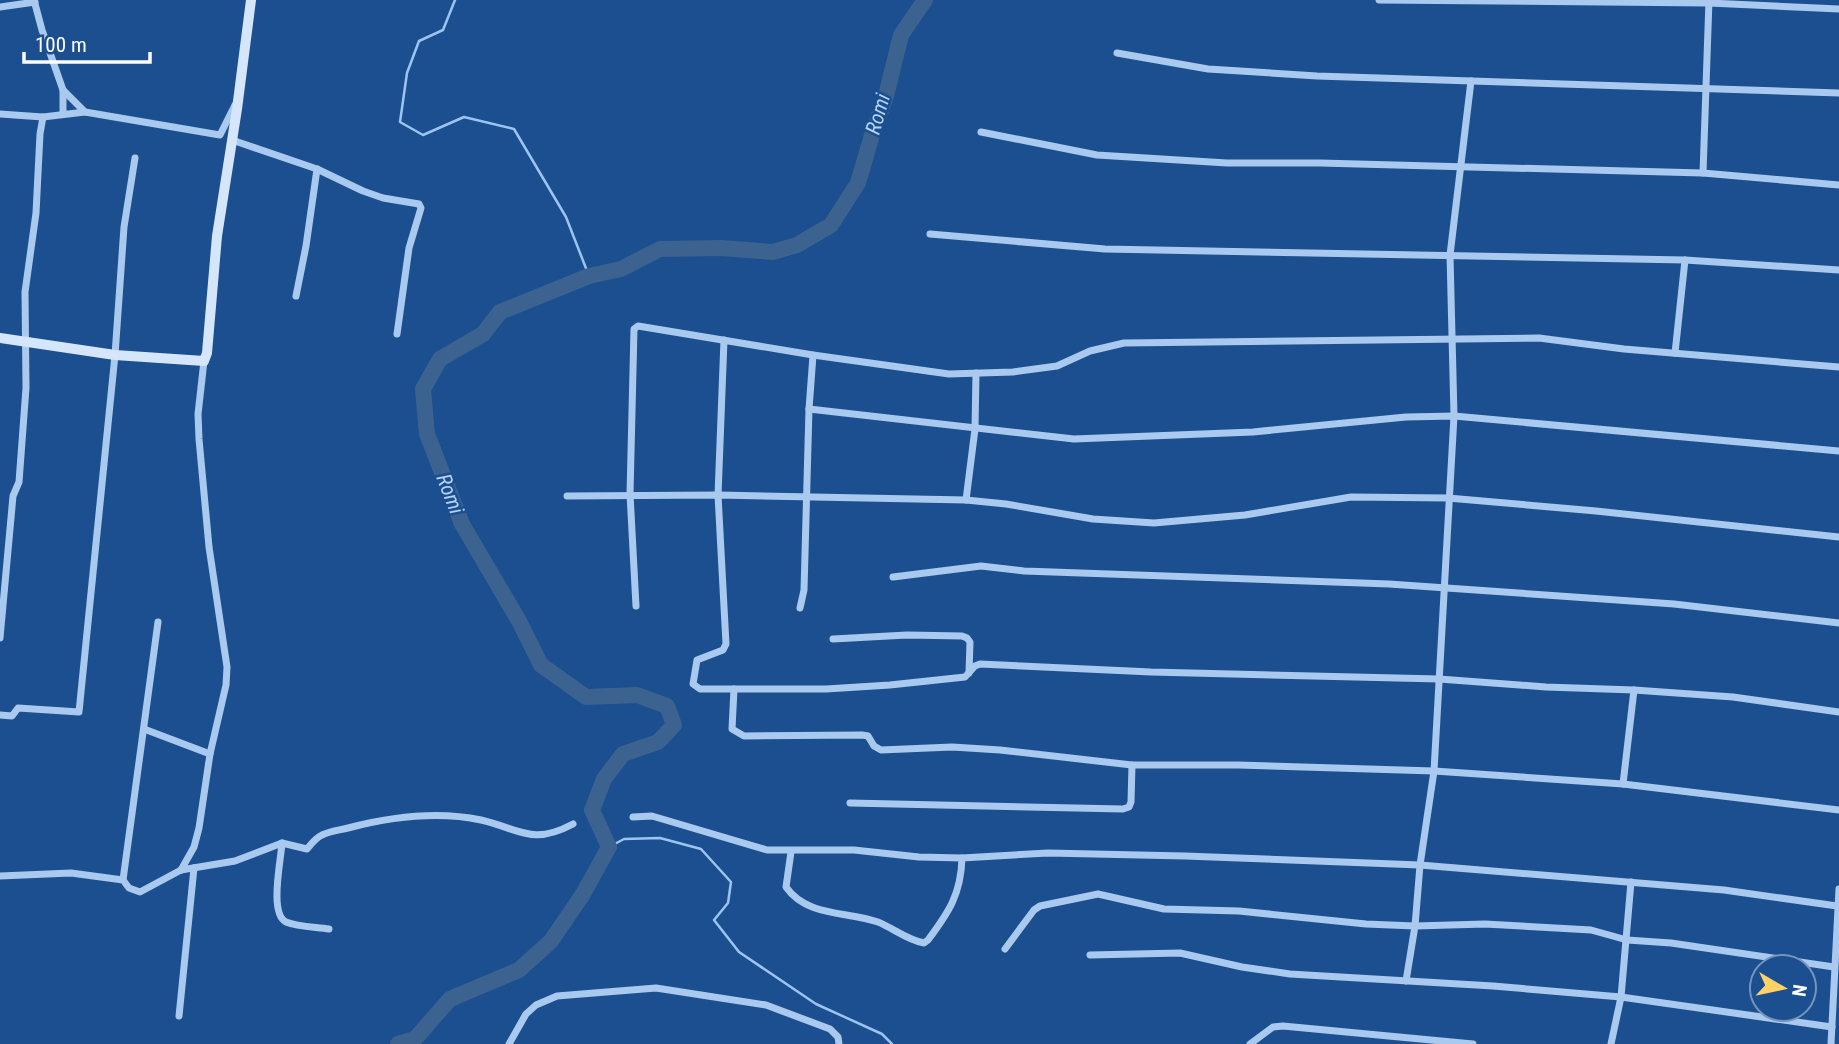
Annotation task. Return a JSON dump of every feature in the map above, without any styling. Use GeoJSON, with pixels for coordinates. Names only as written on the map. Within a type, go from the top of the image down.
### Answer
{"type":"FeatureCollection","features":[{"type":"Feature","properties":{"kind":"street"},"geometry":{"type":"LineString","coordinates":[[181,870],[194,848],[199,828],[226,685],[227,667],[209,547],[198,415],[207,353],[217,236],[251,0]]}},
{"type":"Feature","properties":{"kind":"street"},"geometry":{"type":"LineString","coordinates":[[1379,0],[1709,1],[1839,9]]}},
{"type":"Feature","properties":{"kind":"street"},"geometry":{"type":"LineString","coordinates":[[0,7],[34,1],[63,90],[64,113]]}},
{"type":"Feature","properties":{"kind":"street"},"geometry":{"type":"LineString","coordinates":[[1703,173],[1709,1]]}},
{"type":"Feature","properties":{"kind":"street"},"geometry":{"type":"LineString","coordinates":[[1117,53],[1208,69],[1839,93]]}},
{"type":"Feature","properties":{"kind":"street"},"geometry":{"type":"LineString","coordinates":[[1406,981],[1434,771],[1454,416],[1450,255],[1471,81]]}},
{"type":"Feature","properties":{"kind":"street"},"geometry":{"type":"LineString","coordinates":[[63,90],[85,112]]}},
{"type":"Feature","properties":{"kind":"street"},"geometry":{"type":"LineString","coordinates":[[0,114],[43,117],[85,112],[220,135],[238,99]]}},
{"type":"Feature","properties":{"kind":"street"},"geometry":{"type":"LineString","coordinates":[[0,638],[13,496],[19,482],[27,342],[25,292],[36,213],[43,117]]}},
{"type":"Feature","properties":{"kind":"street"},"geometry":{"type":"LineString","coordinates":[[981,132],[1097,155],[1227,163],[1703,173],[1839,185]]}},
{"type":"Feature","properties":{"kind":"street"},"geometry":{"type":"LineString","coordinates":[[232,140],[317,169],[383,198],[419,204],[421,208],[408,248],[397,334]]}},
{"type":"Feature","properties":{"kind":"street"},"geometry":{"type":"LineString","coordinates":[[0,715],[12,716],[18,708],[79,712],[115,355],[124,227],[135,158]]}},
{"type":"Feature","properties":{"kind":"street"},"geometry":{"type":"LineString","coordinates":[[296,296],[317,169]]}},
{"type":"Feature","properties":{"kind":"street"},"geometry":{"type":"LineString","coordinates":[[930,234],[1105,249],[1685,260],[1839,270]]}},
{"type":"Feature","properties":{"kind":"street"},"geometry":{"type":"LineString","coordinates":[[1675,353],[1685,260]]}},
{"type":"Feature","properties":{"kind":"street"},"geometry":{"type":"LineString","coordinates":[[636,606],[629,495],[634,329],[638,326],[949,374],[1013,372],[1057,366],[1090,351],[1124,343],[1452,338],[1539,338],[1839,367]]}},
{"type":"Feature","properties":{"kind":"street"},"geometry":{"type":"LineString","coordinates":[[0,338],[115,355],[204,360]]}},
{"type":"Feature","properties":{"kind":"street"},"geometry":{"type":"LineString","coordinates":[[724,340],[718,495],[726,645],[723,650],[697,660],[693,684],[700,690],[877,686],[965,677],[980,664],[1151,672],[1439,679],[1734,697],[1839,712]]}},
{"type":"Feature","properties":{"kind":"street"},"geometry":{"type":"LineString","coordinates":[[800,608],[804,590],[813,355]]}},
{"type":"Feature","properties":{"kind":"street"},"geometry":{"type":"LineString","coordinates":[[966,500],[975,429],[976,373]]}},
{"type":"Feature","properties":{"kind":"street"},"geometry":{"type":"LineString","coordinates":[[809,409],[1074,439],[1253,432],[1406,417],[1454,416],[1839,451]]}},
{"type":"Feature","properties":{"kind":"street"},"geometry":{"type":"LineString","coordinates":[[567,496],[718,495],[966,500],[1093,519],[1154,523],[1245,515],[1351,497],[1448,498],[1839,537]]}},
{"type":"Feature","properties":{"kind":"street"},"geometry":{"type":"LineString","coordinates":[[893,578],[981,566],[1024,571],[1443,588],[1674,604],[1839,623]]}},
{"type":"Feature","properties":{"kind":"street"},"geometry":{"type":"LineString","coordinates":[[159,622],[123,880],[129,888],[140,892],[181,870],[235,861],[282,843],[307,849],[321,835],[379,820],[437,816],[481,820],[522,835],[555,834],[573,824]]}},
{"type":"Feature","properties":{"kind":"street"},"geometry":{"type":"LineString","coordinates":[[833,639],[908,635],[962,636],[970,642],[969,674]]}},
{"type":"Feature","properties":{"kind":"street"},"geometry":{"type":"LineString","coordinates":[[734,689],[732,729],[744,736],[862,735],[868,736],[874,746],[881,750],[964,748],[1132,765],[1238,765],[1434,771],[1623,784],[1839,810]]}},
{"type":"Feature","properties":{"kind":"street"},"geometry":{"type":"LineString","coordinates":[[1623,784],[1634,690]]}},
{"type":"Feature","properties":{"kind":"street"},"geometry":{"type":"LineString","coordinates":[[144,729],[211,754]]}},
{"type":"Feature","properties":{"kind":"street"},"geometry":{"type":"LineString","coordinates":[[850,803],[1124,809],[1129,807],[1131,802],[1132,765]]}},
{"type":"Feature","properties":{"kind":"street"},"geometry":{"type":"LineString","coordinates":[[633,817],[652,816],[749,847],[791,852],[854,850],[919,857],[962,858],[1048,853],[1420,865],[1724,890],[1838,906]]}},
{"type":"Feature","properties":{"kind":"street"},"geometry":{"type":"LineString","coordinates":[[282,843],[276,901],[278,915],[285,921],[329,929]]}},
{"type":"Feature","properties":{"kind":"street"},"geometry":{"type":"LineString","coordinates":[[791,852],[786,887],[800,902],[817,909],[877,922],[924,943],[947,914],[958,891],[962,858]]}},
{"type":"Feature","properties":{"kind":"street"},"geometry":{"type":"LineString","coordinates":[[179,1016],[194,868]]}},
{"type":"Feature","properties":{"kind":"street"},"geometry":{"type":"LineString","coordinates":[[0,876],[71,873],[123,880]]}},
{"type":"Feature","properties":{"kind":"street"},"geometry":{"type":"LineString","coordinates":[[1611,1044],[1621,997],[1631,882]]}},
{"type":"Feature","properties":{"kind":"street"},"geometry":{"type":"LineString","coordinates":[[1831,1044],[1839,889]]}},
{"type":"Feature","properties":{"kind":"street"},"geometry":{"type":"LineString","coordinates":[[1005,949],[1034,910],[1040,906],[1098,894],[1164,909],[1239,911],[1366,924],[1485,924],[1591,930],[1627,940],[1671,943],[1835,967]]}},
{"type":"Feature","properties":{"kind":"street"},"geometry":{"type":"LineString","coordinates":[[1090,955],[1180,953],[1242,967],[1290,974],[1621,997],[1832,1027]]}},
{"type":"Feature","properties":{"kind":"street"},"geometry":{"type":"LineString","coordinates":[[509,1044],[526,1014],[536,1005],[557,996],[656,988],[766,1005],[830,1029],[838,1037],[838,1044]]}},
{"type":"Feature","properties":{"kind":"street"},"geometry":{"type":"LineString","coordinates":[[1250,1044],[1273,1027],[1283,1026],[1473,1044]]}},
{"type":"Feature","properties":{"kind":"waterway"},"geometry":{"type":"LineString","coordinates":[[455,0],[443,30],[419,41],[407,73],[400,122],[423,135],[464,117],[514,129],[566,217],[589,276]]}},
{"type":"Feature","properties":{"kind":"waterway","name":"Romi"},"geometry":{"type":"LineString","coordinates":[[398,1044],[415,1039],[450,999],[519,970],[551,941],[583,894],[609,847],[592,810],[604,779],[623,754],[658,742],[674,725],[667,706],[637,695],[586,697],[541,665],[519,621],[462,524],[427,434],[423,389],[440,359],[483,334],[500,312],[589,276],[621,269],[660,249],[721,248],[773,252],[797,245],[831,225],[858,183],[886,96],[901,35],[925,0]]}},
{"type":"Feature","properties":{"kind":"waterway"},"geometry":{"type":"LineString","coordinates":[[609,847],[624,839],[660,838],[701,849],[731,882],[728,903],[714,920],[739,952],[816,1004],[882,1034],[892,1044]]}}]}
